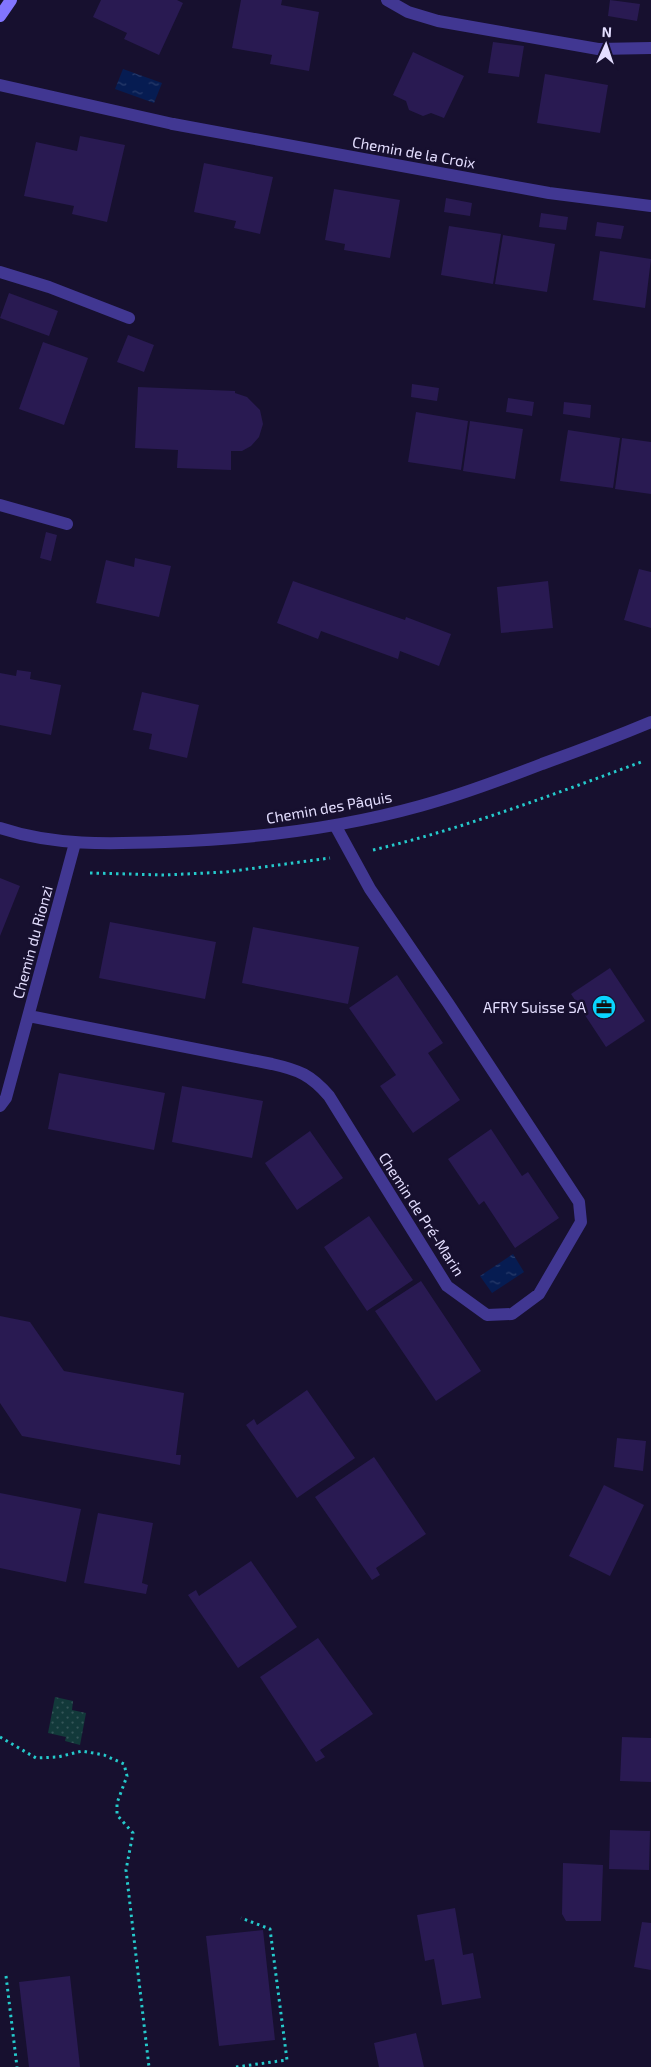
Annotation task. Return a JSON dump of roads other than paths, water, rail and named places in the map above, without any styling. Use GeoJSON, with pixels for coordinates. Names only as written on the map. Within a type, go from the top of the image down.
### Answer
{"type":"FeatureCollection","features":[{"type":"Feature","properties":{"kind":"main road"},"geometry":{"type":"LineString","coordinates":[[0,16],[11,0]]}},
{"type":"Feature","properties":{"kind":"street"},"geometry":{"type":"LineString","coordinates":[[387,0],[408,12],[438,21],[598,49],[651,48]]}},
{"type":"Feature","properties":{"kind":"street","name":"Chemin de la Croix"},"geometry":{"type":"LineString","coordinates":[[0,85],[173,124],[550,193],[651,206]]}},
{"type":"Feature","properties":{"kind":"street"},"geometry":{"type":"LineString","coordinates":[[0,272],[49,287],[129,318]]}},
{"type":"Feature","properties":{"kind":"street"},"geometry":{"type":"LineString","coordinates":[[0,505],[67,524]]}},
{"type":"Feature","properties":{"kind":"street","name":"Chemin des Pâquis"},"geometry":{"type":"LineString","coordinates":[[0,828],[28,837],[75,843],[120,844],[187,842],[265,836],[335,825],[419,806],[482,787],[650,725]]}},
{"type":"Feature","properties":{"kind":"street","name":"Chemin de Pré-Marin"},"geometry":{"type":"LineString","coordinates":[[29,1016],[281,1066],[298,1070],[316,1081],[329,1096],[447,1286],[487,1315],[512,1314],[539,1294],[544,1287],[581,1222],[579,1202],[448,1003],[370,889],[335,825]]}},
{"type":"Feature","properties":{"kind":"street","name":"Chemin du Rionzi"},"geometry":{"type":"LineString","coordinates":[[0,1106],[6,1098],[75,843]]}},
{"type":"Feature","properties":{"kind":"water"},"geometry":{"type":"Polygon","coordinates":[[[123,69],[162,83],[154,103],[115,89],[123,69]]]}},
{"type":"Feature","properties":{"kind":"water"},"geometry":{"type":"Polygon","coordinates":[[[513,1254],[524,1272],[492,1293],[480,1276],[513,1254]]]}},
{"type":"Feature","properties":{"kind":"place","name":"AFRY Suisse SA"},"geometry":{"type":"Point","coordinates":[604,1007]}}]}
